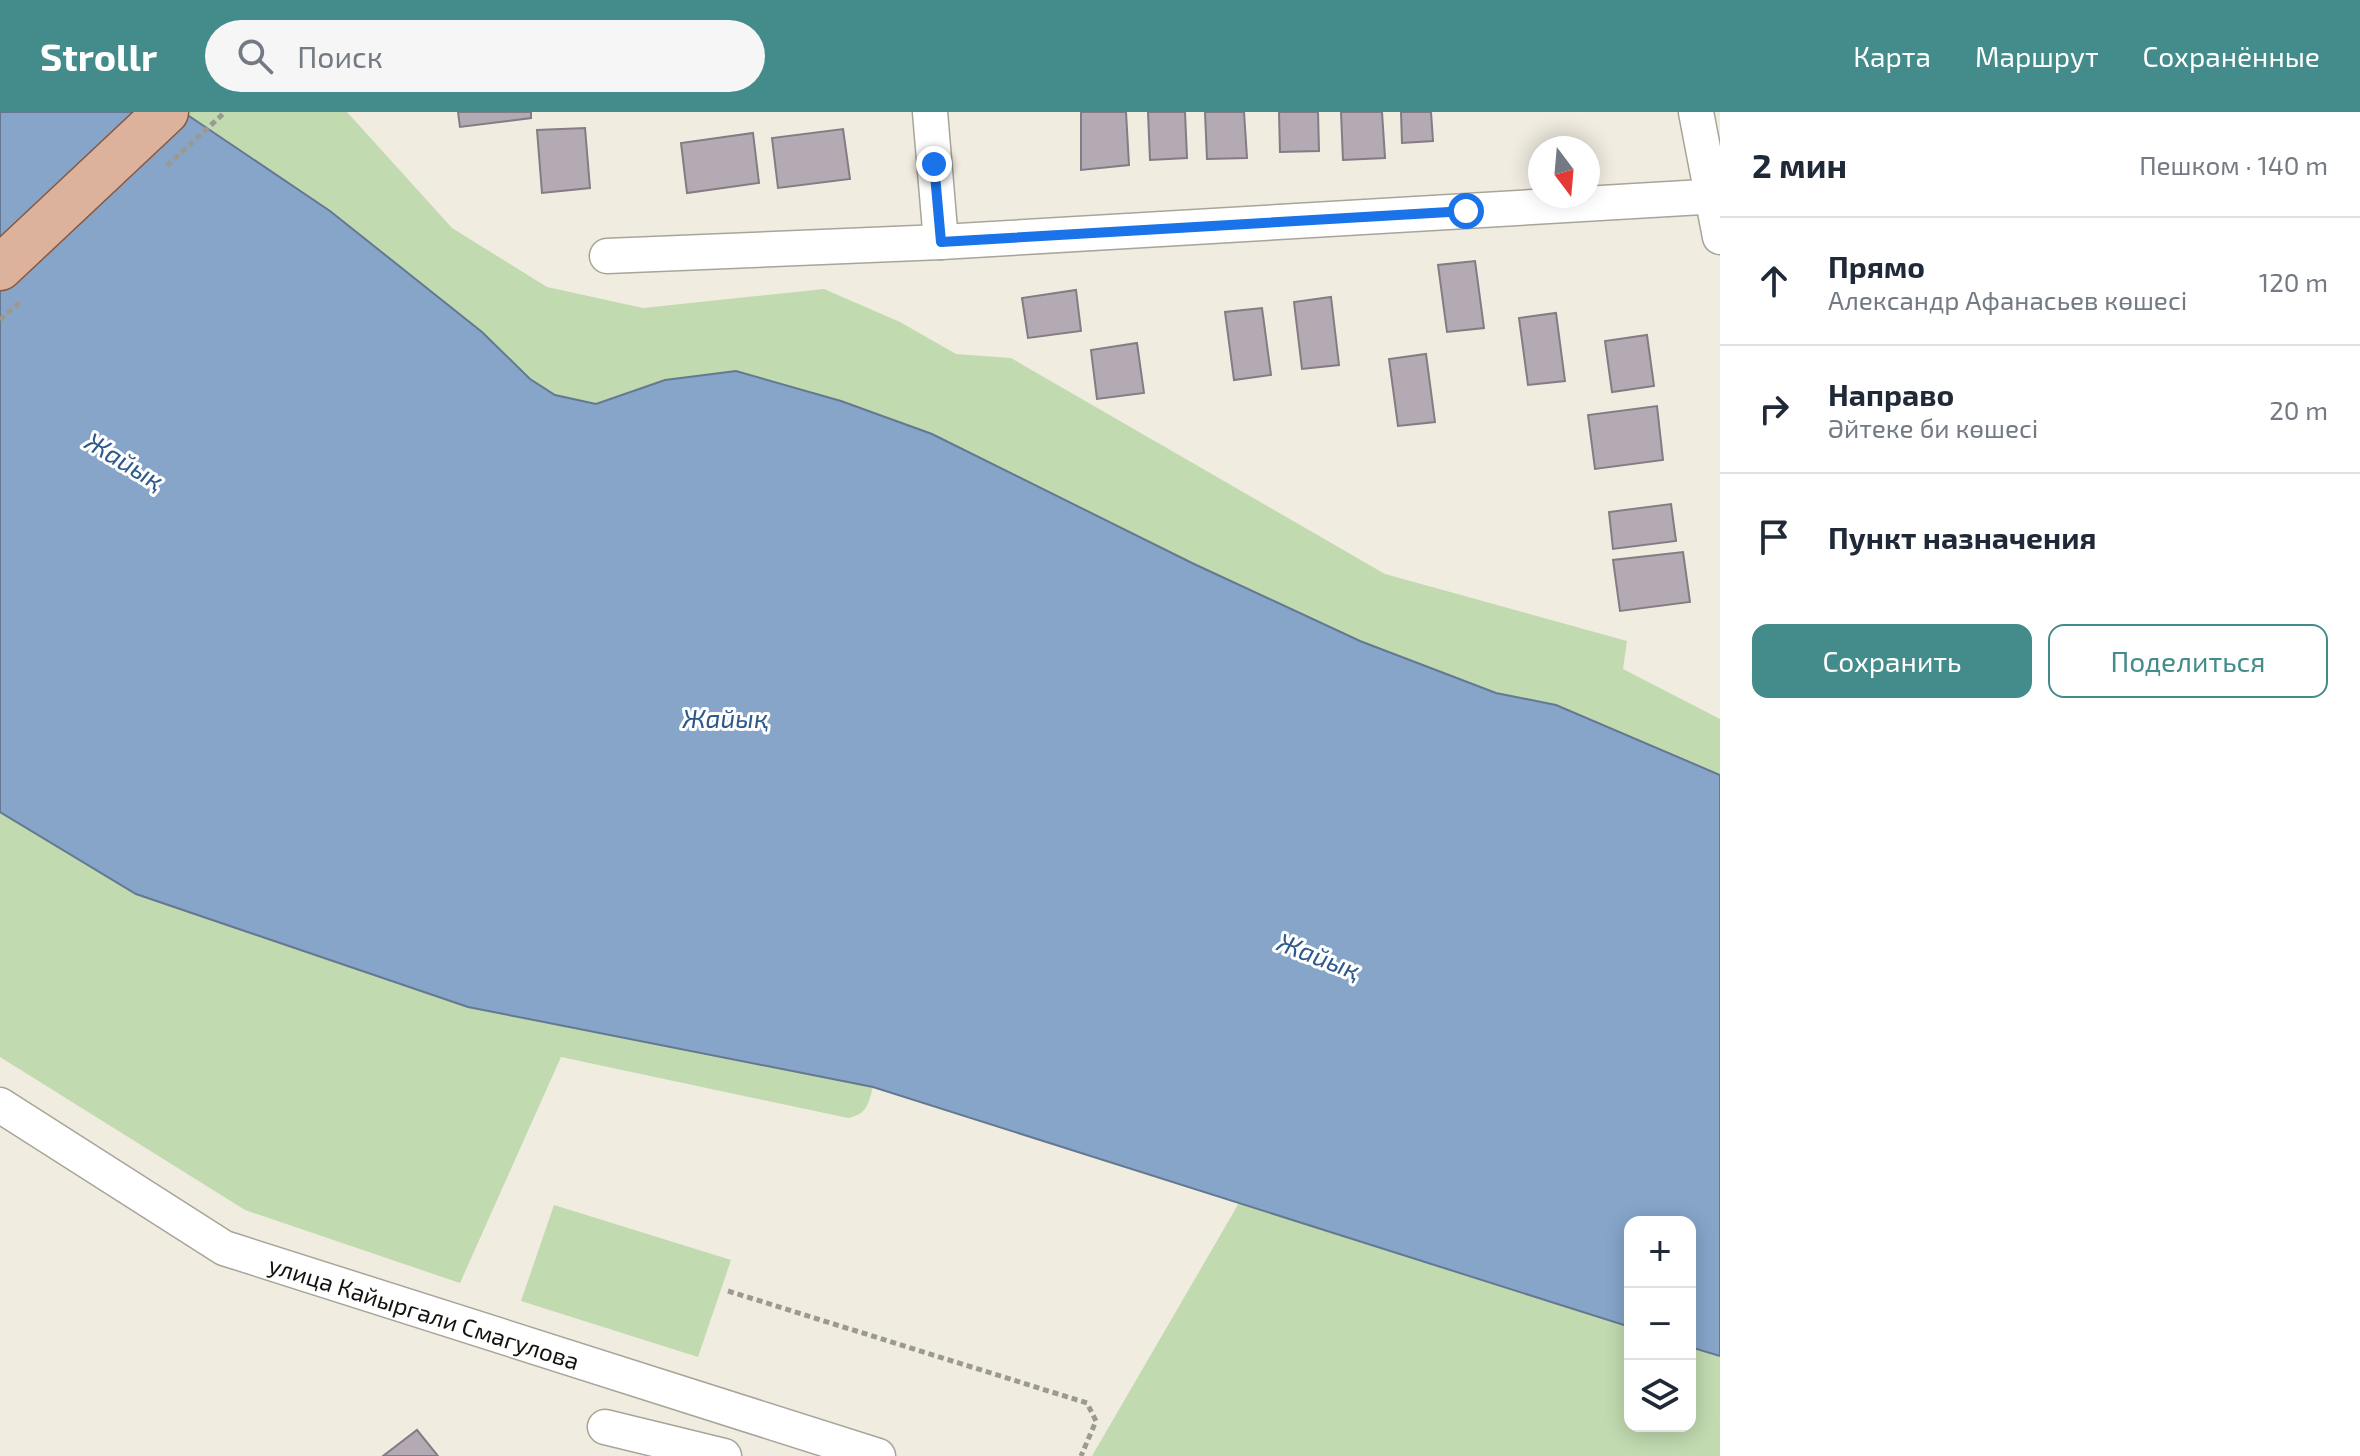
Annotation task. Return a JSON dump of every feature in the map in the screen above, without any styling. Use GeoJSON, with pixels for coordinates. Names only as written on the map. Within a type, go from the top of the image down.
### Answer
{"type":"FeatureCollection","features":[{"type":"Feature","properties":{"kind":"main road"},"geometry":{"type":"LineString","coordinates":[[0,268],[166,112]]}},
{"type":"Feature","properties":{"kind":"street"},"geometry":{"type":"LineString","coordinates":[[930,112],[941,242]]}},
{"type":"Feature","properties":{"kind":"street"},"geometry":{"type":"LineString","coordinates":[[1696,112],[1716,196],[1720,237]]}},
{"type":"Feature","properties":{"kind":"street"},"geometry":{"type":"LineString","coordinates":[[607,256],[941,242],[1716,196]]}},
{"type":"Feature","properties":{"kind":"street","name":"улица Кайыргали Смагулова"},"geometry":{"type":"LineString","coordinates":[[0,1105],[224,1248],[878,1456]]}},
{"type":"Feature","properties":{"kind":"street"},"geometry":{"type":"LineString","coordinates":[[605,1427],[724,1456]]}},
{"type":"Feature","properties":{"kind":"path"},"geometry":{"type":"LineString","coordinates":[[728,1291],[1087,1403],[1096,1421],[1081,1456]]}},
{"type":"Feature","properties":{"kind":"green space"},"geometry":{"type":"Polygon","coordinates":[[[184,112],[347,112],[452,228],[547,287],[643,308],[824,289],[900,322],[956,354],[1011,358],[1385,574],[1627,641],[1623,669],[1720,719],[1720,775],[1556,705],[1496,693],[1360,641],[1192,563],[932,434],[841,401],[736,371],[665,380],[596,404],[555,395],[530,379],[482,332],[330,211],[184,112]]]}},
{"type":"Feature","properties":{"kind":"green space"},"geometry":{"type":"Polygon","coordinates":[[[0,812],[136,894],[468,1007],[873,1087],[870,1099],[863,1111],[848,1118],[561,1057],[460,1283],[245,1210],[0,1057],[0,812]]]}},
{"type":"Feature","properties":{"kind":"green space"},"geometry":{"type":"Polygon","coordinates":[[[1239,1203],[1624,1325],[1624,1432],[1696,1432],[1696,1349],[1720,1356],[1720,1456],[1092,1456],[1239,1203]]]}},
{"type":"Feature","properties":{"kind":"green space"},"geometry":{"type":"Polygon","coordinates":[[[554,1205],[731,1260],[698,1357],[521,1301],[554,1205]]]}},
{"type":"Feature","properties":{"kind":"water","name":"Жайық"},"geometry":{"type":"Polygon","coordinates":[[[0,112],[183,112],[330,211],[482,332],[530,379],[555,395],[596,404],[665,380],[736,371],[841,401],[932,434],[1192,563],[1360,641],[1496,693],[1556,705],[1720,775],[1720,1356],[1696,1349],[1696,1216],[1624,1216],[1624,1325],[873,1087],[468,1007],[136,894],[0,812],[0,112]]]}},
{"type":"Feature","properties":{"kind":"building"},"geometry":{"type":"Polygon","coordinates":[[[458,112],[531,112],[531,118],[460,127],[458,112]]]}},
{"type":"Feature","properties":{"kind":"building"},"geometry":{"type":"Polygon","coordinates":[[[1081,112],[1126,112],[1129,165],[1081,170],[1081,112]]]}},
{"type":"Feature","properties":{"kind":"building"},"geometry":{"type":"Polygon","coordinates":[[[1148,112],[1185,112],[1187,158],[1150,160],[1148,112]]]}},
{"type":"Feature","properties":{"kind":"building"},"geometry":{"type":"Polygon","coordinates":[[[1205,112],[1244,112],[1247,158],[1207,159],[1205,112]]]}},
{"type":"Feature","properties":{"kind":"building"},"geometry":{"type":"Polygon","coordinates":[[[1279,112],[1318,112],[1319,151],[1280,152],[1279,112]]]}},
{"type":"Feature","properties":{"kind":"building"},"geometry":{"type":"Polygon","coordinates":[[[1341,112],[1382,112],[1385,158],[1343,160],[1341,112]]]}},
{"type":"Feature","properties":{"kind":"building"},"geometry":{"type":"Polygon","coordinates":[[[1401,112],[1431,112],[1433,141],[1402,143],[1401,112]]]}},
{"type":"Feature","properties":{"kind":"building"},"geometry":{"type":"Polygon","coordinates":[[[585,128],[590,188],[542,193],[537,130],[585,128]]]}},
{"type":"Feature","properties":{"kind":"building"},"geometry":{"type":"Polygon","coordinates":[[[843,129],[850,179],[778,188],[772,138],[843,129]]]}},
{"type":"Feature","properties":{"kind":"building"},"geometry":{"type":"Polygon","coordinates":[[[753,133],[759,183],[687,193],[681,143],[753,133]]]}},
{"type":"Feature","properties":{"kind":"building"},"geometry":{"type":"Polygon","coordinates":[[[1475,261],[1484,328],[1447,332],[1438,265],[1475,261]]]}},
{"type":"Feature","properties":{"kind":"building"},"geometry":{"type":"Polygon","coordinates":[[[1076,290],[1081,331],[1028,338],[1022,298],[1076,290]]]}},
{"type":"Feature","properties":{"kind":"building"},"geometry":{"type":"Polygon","coordinates":[[[1331,297],[1339,365],[1302,369],[1294,302],[1331,297]]]}},
{"type":"Feature","properties":{"kind":"building"},"geometry":{"type":"Polygon","coordinates":[[[1262,308],[1271,375],[1234,380],[1225,312],[1262,308]]]}},
{"type":"Feature","properties":{"kind":"building"},"geometry":{"type":"Polygon","coordinates":[[[1556,313],[1565,381],[1528,385],[1519,318],[1556,313]]]}},
{"type":"Feature","properties":{"kind":"building"},"geometry":{"type":"Polygon","coordinates":[[[1647,335],[1654,386],[1612,392],[1605,341],[1647,335]]]}},
{"type":"Feature","properties":{"kind":"building"},"geometry":{"type":"Polygon","coordinates":[[[1137,343],[1144,393],[1097,399],[1091,350],[1137,343]]]}},
{"type":"Feature","properties":{"kind":"building"},"geometry":{"type":"Polygon","coordinates":[[[1426,354],[1435,422],[1398,426],[1389,359],[1426,354]]]}},
{"type":"Feature","properties":{"kind":"building"},"geometry":{"type":"Polygon","coordinates":[[[1657,406],[1663,460],[1595,469],[1588,415],[1657,406]]]}},
{"type":"Feature","properties":{"kind":"building"},"geometry":{"type":"Polygon","coordinates":[[[1671,504],[1676,541],[1613,549],[1609,512],[1671,504]]]}},
{"type":"Feature","properties":{"kind":"building"},"geometry":{"type":"Polygon","coordinates":[[[1683,552],[1690,602],[1620,611],[1613,560],[1683,552]]]}},
{"type":"Feature","properties":{"kind":"building"},"geometry":{"type":"Polygon","coordinates":[[[417,1430],[438,1456],[383,1456],[417,1430]]]}},
{"type":"Feature","properties":{"kind":"route"},"geometry":{"type":"LineString","coordinates":[[934,164],[941,242],[1466,211]]}}]}
